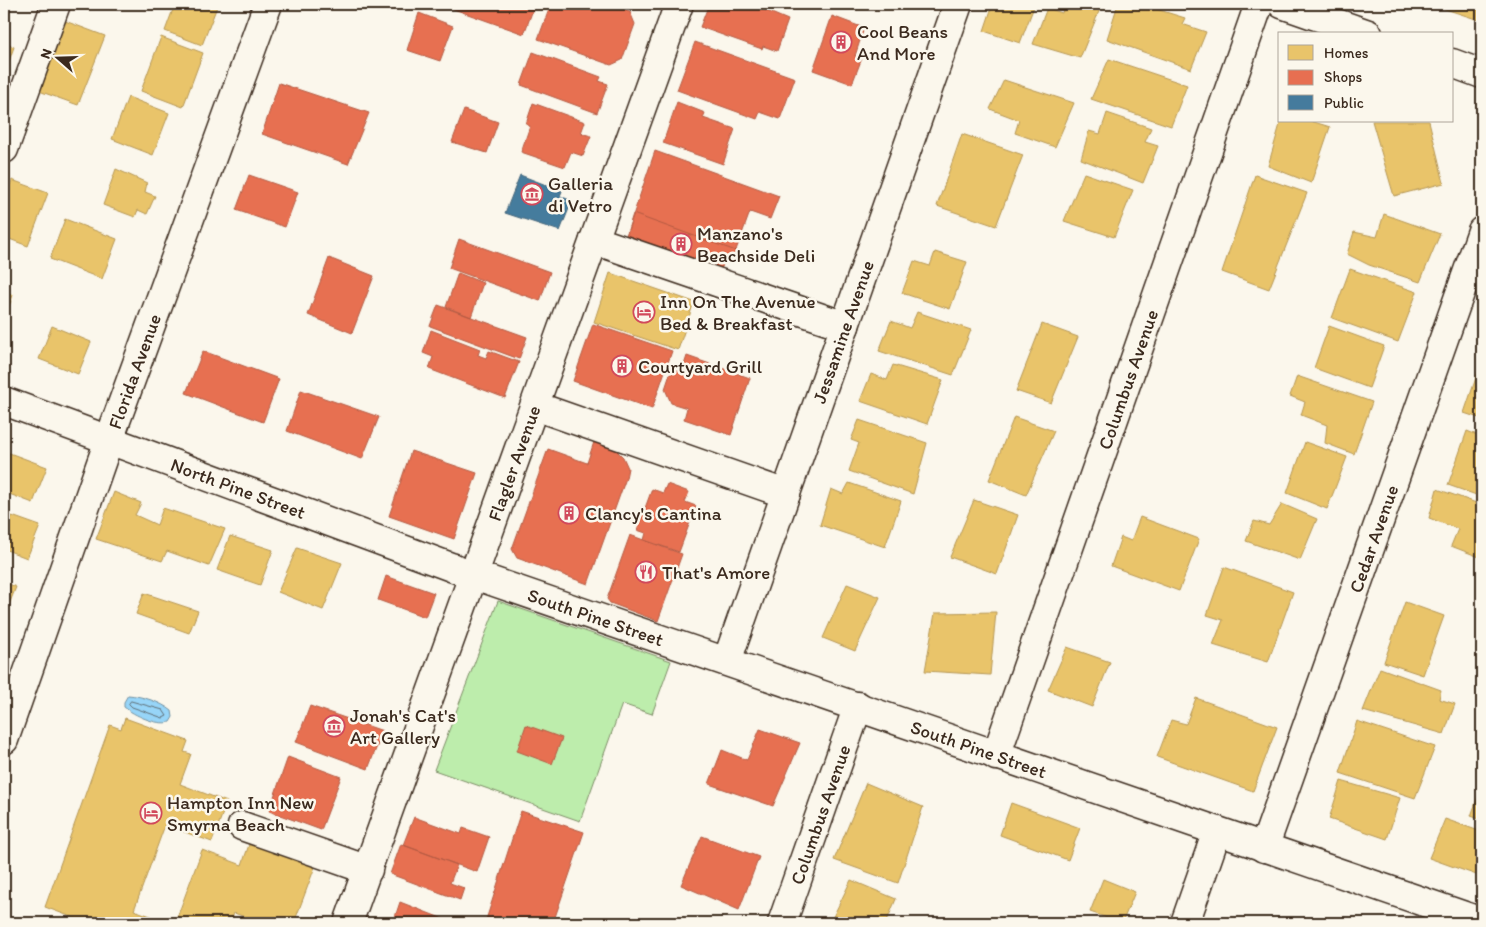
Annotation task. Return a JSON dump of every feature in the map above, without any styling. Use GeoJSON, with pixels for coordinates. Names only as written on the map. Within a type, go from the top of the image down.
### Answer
{"type":"FeatureCollection","features":[{"type":"Feature","properties":{"kind":"street"},"geometry":{"type":"LineString","coordinates":[[4,149],[56,4]]}},
{"type":"Feature","properties":{"kind":"street","name":"Florida Avenue"},"geometry":{"type":"LineString","coordinates":[[4,740],[109,440],[268,4]]}},
{"type":"Feature","properties":{"kind":"street","name":"Flagler Avenue"},"geometry":{"type":"LineString","coordinates":[[348,923],[679,4]]}},
{"type":"Feature","properties":{"kind":"street","name":"Jessamine Avenue"},"geometry":{"type":"LineString","coordinates":[[727,661],[958,4]]}},
{"type":"Feature","properties":{"kind":"street","name":"Columbus Avenue"},"geometry":{"type":"LineString","coordinates":[[996,756],[1259,4]]}},
{"type":"Feature","properties":{"kind":"street"},"geometry":{"type":"LineString","coordinates":[[1282,4],[1362,32]]}},
{"type":"Feature","properties":{"kind":"street"},"geometry":{"type":"LineString","coordinates":[[1454,64],[1482,74]]}},
{"type":"Feature","properties":{"kind":"street","name":"Cedar Avenue"},"geometry":{"type":"LineString","coordinates":[[1264,848],[1482,231]]}},
{"type":"Feature","properties":{"kind":"street"},"geometry":{"type":"LineString","coordinates":[[594,240],[846,326]]}},
{"type":"Feature","properties":{"kind":"street","name":"North Pine Street"},"geometry":{"type":"LineString","coordinates":[[4,401],[474,575]]}},
{"type":"Feature","properties":{"kind":"street"},"geometry":{"type":"LineString","coordinates":[[535,406],[786,494]]}},
{"type":"Feature","properties":{"kind":"street","name":"South Pine Street"},"geometry":{"type":"LineString","coordinates":[[474,575],[1482,922]]}},
{"type":"Feature","properties":{"kind":"street","name":"Columbus Avenue"},"geometry":{"type":"LineString","coordinates":[[782,923],[858,706]]}},
{"type":"Feature","properties":{"kind":"street"},"geometry":{"type":"LineString","coordinates":[[242,826],[368,870]]}},
{"type":"Feature","properties":{"kind":"street"},"geometry":{"type":"LineString","coordinates":[[1185,923],[1217,831]]}},
{"type":"Feature","properties":{"kind":"green space"},"geometry":{"type":"Polygon","coordinates":[[[498,601],[671,661],[652,714],[622,704],[580,821],[434,770],[498,601]]]}},
{"type":"Feature","properties":{"kind":"water"},"geometry":{"type":"Polygon","coordinates":[[[128,695],[157,702],[172,711],[173,717],[170,722],[165,723],[152,721],[140,716],[124,707],[124,702],[128,695]]]}},
{"type":"Feature","properties":{"kind":"building: Homes"},"geometry":{"type":"Polygon","coordinates":[[[175,4],[218,4],[202,45],[165,31],[175,4]]]}},
{"type":"Feature","properties":{"kind":"building: Homes"},"geometry":{"type":"Polygon","coordinates":[[[993,4],[1035,4],[1020,43],[984,31],[993,4]]]}},
{"type":"Feature","properties":{"kind":"building: Homes"},"geometry":{"type":"Polygon","coordinates":[[[1065,4],[1102,4],[1080,58],[1033,44],[1047,8],[1062,13],[1065,4]]]}},
{"type":"Feature","properties":{"kind":"building: Homes"},"geometry":{"type":"Polygon","coordinates":[[[1118,4],[1140,4],[1185,18],[1182,24],[1206,32],[1191,69],[1107,39],[1118,4]]]}},
{"type":"Feature","properties":{"kind":"building: Homes"},"geometry":{"type":"Polygon","coordinates":[[[1430,4],[1482,4],[1482,21],[1430,4]]]}},
{"type":"Feature","properties":{"kind":"building: Homes"},"geometry":{"type":"Polygon","coordinates":[[[65,21],[105,36],[78,105],[39,91],[65,21]]]}},
{"type":"Feature","properties":{"kind":"building: Homes"},"geometry":{"type":"Polygon","coordinates":[[[161,37],[203,53],[183,107],[141,91],[161,37]]]}},
{"type":"Feature","properties":{"kind":"building: Homes"},"geometry":{"type":"Polygon","coordinates":[[[4,43],[14,47],[4,75],[4,43]]]}},
{"type":"Feature","properties":{"kind":"building: Homes"},"geometry":{"type":"Polygon","coordinates":[[[1109,59],[1187,85],[1171,126],[1091,99],[1109,59]]]}},
{"type":"Feature","properties":{"kind":"building: Homes"},"geometry":{"type":"Polygon","coordinates":[[[1004,80],[1074,103],[1055,147],[1015,133],[1019,120],[990,109],[1004,80]]]}},
{"type":"Feature","properties":{"kind":"building: Homes"},"geometry":{"type":"Polygon","coordinates":[[[128,97],[169,113],[153,155],[112,139],[128,97]]]}},
{"type":"Feature","properties":{"kind":"building: Homes"},"geometry":{"type":"Polygon","coordinates":[[[1107,113],[1151,128],[1145,142],[1158,146],[1143,183],[1081,159],[1089,131],[1100,134],[1107,113]]]}},
{"type":"Feature","properties":{"kind":"building: Homes"},"geometry":{"type":"Polygon","coordinates":[[[1281,122],[1314,122],[1330,127],[1311,183],[1268,166],[1281,122]]]}},
{"type":"Feature","properties":{"kind":"building: Homes"},"geometry":{"type":"Polygon","coordinates":[[[1372,122],[1429,122],[1444,183],[1394,196],[1372,122]]]}},
{"type":"Feature","properties":{"kind":"building: Homes"},"geometry":{"type":"Polygon","coordinates":[[[962,134],[1023,155],[996,226],[937,206],[962,134]]]}},
{"type":"Feature","properties":{"kind":"building: Homes"},"geometry":{"type":"Polygon","coordinates":[[[116,169],[147,183],[145,192],[155,196],[147,214],[138,210],[135,217],[103,205],[116,169]]]}},
{"type":"Feature","properties":{"kind":"building: Homes"},"geometry":{"type":"Polygon","coordinates":[[[1084,173],[1133,190],[1114,237],[1064,221],[1084,173]]]}},
{"type":"Feature","properties":{"kind":"building: Homes"},"geometry":{"type":"Polygon","coordinates":[[[1255,175],[1307,193],[1269,289],[1222,272],[1255,175]]]}},
{"type":"Feature","properties":{"kind":"building: Homes"},"geometry":{"type":"Polygon","coordinates":[[[12,180],[48,193],[28,246],[4,237],[4,199],[12,180]]]}},
{"type":"Feature","properties":{"kind":"building: Homes"},"geometry":{"type":"Polygon","coordinates":[[[1384,214],[1440,234],[1420,282],[1369,265],[1347,254],[1354,232],[1377,237],[1384,214]]]}},
{"type":"Feature","properties":{"kind":"building: Homes"},"geometry":{"type":"Polygon","coordinates":[[[65,219],[117,239],[102,279],[50,259],[65,219]]]}},
{"type":"Feature","properties":{"kind":"building: Homes"},"geometry":{"type":"Polygon","coordinates":[[[935,252],[967,262],[950,309],[902,293],[914,261],[930,266],[935,252]]]}},
{"type":"Feature","properties":{"kind":"building: Homes"},"geometry":{"type":"Polygon","coordinates":[[[1350,269],[1417,292],[1398,342],[1332,318],[1350,269]]]}},
{"type":"Feature","properties":{"kind":"building: Homes","name":"Inn On The Avenue Bed & Breakfast"},"geometry":{"type":"Polygon","coordinates":[[[610,273],[694,302],[678,350],[594,322],[610,273]]]}},
{"type":"Feature","properties":{"kind":"building: Homes"},"geometry":{"type":"Polygon","coordinates":[[[4,292],[13,295],[4,320],[4,292]]]}},
{"type":"Feature","properties":{"kind":"building: Homes"},"geometry":{"type":"Polygon","coordinates":[[[917,312],[971,330],[953,375],[879,351],[891,321],[910,328],[917,312]]]}},
{"type":"Feature","properties":{"kind":"building: Homes"},"geometry":{"type":"Polygon","coordinates":[[[1042,324],[1078,337],[1051,403],[1016,391],[1042,324]]]}},
{"type":"Feature","properties":{"kind":"building: Homes"},"geometry":{"type":"Polygon","coordinates":[[[52,326],[91,342],[78,374],[39,359],[52,326]]]}},
{"type":"Feature","properties":{"kind":"building: Homes"},"geometry":{"type":"Polygon","coordinates":[[[1329,326],[1384,346],[1369,388],[1314,368],[1329,326]]]}},
{"type":"Feature","properties":{"kind":"building: Homes"},"geometry":{"type":"Polygon","coordinates":[[[893,365],[943,380],[927,424],[860,401],[871,374],[887,380],[893,365]]]}},
{"type":"Feature","properties":{"kind":"building: Homes"},"geometry":{"type":"Polygon","coordinates":[[[1480,366],[1482,367],[1482,419],[1464,413],[1480,366]]]}},
{"type":"Feature","properties":{"kind":"building: Homes"},"geometry":{"type":"Polygon","coordinates":[[[1297,376],[1372,402],[1354,454],[1325,443],[1327,425],[1301,415],[1305,402],[1290,396],[1297,376]]]}},
{"type":"Feature","properties":{"kind":"building: Homes"},"geometry":{"type":"Polygon","coordinates":[[[1014,417],[1054,431],[1026,495],[989,480],[1014,417]]]}},
{"type":"Feature","properties":{"kind":"building: Homes"},"geometry":{"type":"Polygon","coordinates":[[[859,420],[927,443],[913,494],[849,471],[859,443],[851,440],[859,420]]]}},
{"type":"Feature","properties":{"kind":"building: Homes"},"geometry":{"type":"Polygon","coordinates":[[[1467,431],[1482,437],[1482,497],[1448,485],[1467,431]]]}},
{"type":"Feature","properties":{"kind":"building: Homes"},"geometry":{"type":"Polygon","coordinates":[[[1305,442],[1347,457],[1327,509],[1287,493],[1305,442]]]}},
{"type":"Feature","properties":{"kind":"building: Homes"},"geometry":{"type":"Polygon","coordinates":[[[4,451],[47,467],[33,503],[4,492],[4,451]]]}},
{"type":"Feature","properties":{"kind":"building: Homes"},"geometry":{"type":"Polygon","coordinates":[[[849,483],[901,501],[885,547],[820,525],[831,489],[843,494],[849,483]]]}},
{"type":"Feature","properties":{"kind":"building: Homes"},"geometry":{"type":"Polygon","coordinates":[[[1437,489],[1482,505],[1482,558],[1451,546],[1458,529],[1429,518],[1437,489]]]}},
{"type":"Feature","properties":{"kind":"building: Homes"},"geometry":{"type":"Polygon","coordinates":[[[114,492],[141,503],[135,515],[157,525],[163,508],[225,529],[209,566],[167,551],[162,561],[96,539],[114,492]]]}},
{"type":"Feature","properties":{"kind":"building: Homes"},"geometry":{"type":"Polygon","coordinates":[[[974,500],[1018,515],[997,574],[950,557],[974,500]]]}},
{"type":"Feature","properties":{"kind":"building: Homes"},"geometry":{"type":"Polygon","coordinates":[[[1282,504],[1317,519],[1300,560],[1246,541],[1254,521],[1269,525],[1282,504]]]}},
{"type":"Feature","properties":{"kind":"building: Homes"},"geometry":{"type":"Polygon","coordinates":[[[12,516],[40,526],[27,558],[4,549],[4,536],[12,516]]]}},
{"type":"Feature","properties":{"kind":"building: Homes"},"geometry":{"type":"Polygon","coordinates":[[[1140,517],[1199,539],[1179,591],[1111,566],[1121,537],[1131,541],[1140,517]]]}},
{"type":"Feature","properties":{"kind":"building: Homes"},"geometry":{"type":"Polygon","coordinates":[[[230,536],[273,550],[260,585],[217,570],[230,536]]]}},
{"type":"Feature","properties":{"kind":"building: Homes"},"geometry":{"type":"Polygon","coordinates":[[[297,548],[342,563],[323,610],[278,592],[297,548]]]}},
{"type":"Feature","properties":{"kind":"building: Homes"},"geometry":{"type":"Polygon","coordinates":[[[1224,567],[1293,592],[1268,662],[1213,645],[1223,620],[1207,615],[1224,567]]]}},
{"type":"Feature","properties":{"kind":"building: Homes"},"geometry":{"type":"Polygon","coordinates":[[[4,582],[16,587],[4,617],[4,582]]]}},
{"type":"Feature","properties":{"kind":"building: Homes"},"geometry":{"type":"Polygon","coordinates":[[[847,584],[880,597],[855,651],[823,638],[847,584]]]}},
{"type":"Feature","properties":{"kind":"building: Homes"},"geometry":{"type":"Polygon","coordinates":[[[144,593],[198,611],[189,633],[136,614],[144,593]]]}},
{"type":"Feature","properties":{"kind":"building: Homes"},"geometry":{"type":"Polygon","coordinates":[[[1405,602],[1444,616],[1423,675],[1384,662],[1405,602]]]}},
{"type":"Feature","properties":{"kind":"building: Homes"},"geometry":{"type":"Polygon","coordinates":[[[996,612],[990,675],[925,671],[935,613],[996,612]]]}},
{"type":"Feature","properties":{"kind":"building: Homes"},"geometry":{"type":"Polygon","coordinates":[[[1067,647],[1110,662],[1092,707],[1048,690],[1067,647]]]}},
{"type":"Feature","properties":{"kind":"building: Homes"},"geometry":{"type":"Polygon","coordinates":[[[1380,668],[1441,690],[1439,699],[1455,704],[1444,734],[1363,711],[1380,668]]]}},
{"type":"Feature","properties":{"kind":"building: Homes"},"geometry":{"type":"Polygon","coordinates":[[[1196,698],[1277,727],[1253,791],[1157,757],[1171,720],[1186,724],[1196,698]]]}},
{"type":"Feature","properties":{"kind":"building: Homes","name":"Hampton Inn New Smyrna Beach"},"geometry":{"type":"Polygon","coordinates":[[[125,718],[188,741],[184,752],[191,754],[180,784],[227,802],[212,842],[165,825],[134,910],[170,923],[75,923],[77,919],[45,907],[110,725],[121,729],[125,718]]]}},
{"type":"Feature","properties":{"kind":"building: Homes"},"geometry":{"type":"Polygon","coordinates":[[[1357,721],[1435,747],[1415,798],[1340,773],[1357,721]]]}},
{"type":"Feature","properties":{"kind":"building: Homes"},"geometry":{"type":"Polygon","coordinates":[[[1482,738],[1482,751],[1479,750],[1482,738]]]}},
{"type":"Feature","properties":{"kind":"building: Homes"},"geometry":{"type":"Polygon","coordinates":[[[1341,781],[1400,798],[1387,839],[1329,819],[1341,781]]]}},
{"type":"Feature","properties":{"kind":"building: Homes"},"geometry":{"type":"Polygon","coordinates":[[[866,783],[923,807],[898,883],[834,860],[866,783]]]}},
{"type":"Feature","properties":{"kind":"building: Homes"},"geometry":{"type":"Polygon","coordinates":[[[1482,786],[1482,820],[1471,816],[1482,786]]]}},
{"type":"Feature","properties":{"kind":"building: Homes"},"geometry":{"type":"Polygon","coordinates":[[[1011,803],[1080,828],[1068,860],[1000,835],[1011,803]]]}},
{"type":"Feature","properties":{"kind":"building: Homes"},"geometry":{"type":"Polygon","coordinates":[[[1445,819],[1482,832],[1482,877],[1429,858],[1445,819]]]}},
{"type":"Feature","properties":{"kind":"building: Homes","name":"Hampton Inn New Smyrna Beach"},"geometry":{"type":"Polygon","coordinates":[[[253,833],[319,856],[294,923],[262,923],[234,913],[230,923],[175,923],[202,850],[242,865],[253,833]]]}},
{"type":"Feature","properties":{"kind":"building: Homes"},"geometry":{"type":"Polygon","coordinates":[[[1103,879],[1135,892],[1122,923],[1090,912],[1103,879]]]}},
{"type":"Feature","properties":{"kind":"building: Homes"},"geometry":{"type":"Polygon","coordinates":[[[851,880],[896,899],[886,923],[830,923],[851,880]]]}},
{"type":"Feature","properties":{"kind":"building: Shops"},"geometry":{"type":"Polygon","coordinates":[[[448,4],[535,4],[524,34],[448,7],[448,4]]]}},
{"type":"Feature","properties":{"kind":"building: Shops"},"geometry":{"type":"Polygon","coordinates":[[[551,4],[628,4],[626,11],[630,12],[635,24],[622,60],[611,65],[538,39],[551,4]]]}},
{"type":"Feature","properties":{"kind":"building: Shops"},"geometry":{"type":"Polygon","coordinates":[[[709,4],[750,4],[788,20],[777,51],[763,46],[762,49],[700,27],[709,4]]]}},
{"type":"Feature","properties":{"kind":"building: Shops"},"geometry":{"type":"Polygon","coordinates":[[[419,13],[453,26],[440,61],[407,50],[419,13]]]}},
{"type":"Feature","properties":{"kind":"building: Shops","name":"Cool Beans And More"},"geometry":{"type":"Polygon","coordinates":[[[832,16],[864,28],[855,56],[862,58],[852,84],[813,70],[832,16]]]}},
{"type":"Feature","properties":{"kind":"building: Shops"},"geometry":{"type":"Polygon","coordinates":[[[695,42],[795,78],[780,119],[760,112],[757,119],[677,90],[695,42]]]}},
{"type":"Feature","properties":{"kind":"building: Shops"},"geometry":{"type":"Polygon","coordinates":[[[533,52],[601,77],[599,81],[608,84],[597,113],[521,85],[533,52]]]}},
{"type":"Feature","properties":{"kind":"building: Shops"},"geometry":{"type":"Polygon","coordinates":[[[279,83],[369,113],[348,164],[262,134],[279,83]]]}},
{"type":"Feature","properties":{"kind":"building: Shops"},"geometry":{"type":"Polygon","coordinates":[[[677,102],[705,113],[703,118],[735,129],[723,164],[663,143],[677,102]]]}},
{"type":"Feature","properties":{"kind":"building: Shops"},"geometry":{"type":"Polygon","coordinates":[[[533,103],[585,122],[581,133],[591,136],[583,156],[571,152],[565,167],[521,152],[530,126],[526,124],[533,103]]]}},
{"type":"Feature","properties":{"kind":"building: Shops"},"geometry":{"type":"Polygon","coordinates":[[[464,110],[498,122],[487,153],[452,142],[464,110]]]}},
{"type":"Feature","properties":{"kind":"building: Shops"},"geometry":{"type":"Polygon","coordinates":[[[655,151],[779,196],[770,219],[750,212],[732,261],[725,259],[721,269],[626,236],[655,151]]]}},
{"type":"Feature","properties":{"kind":"building: Shops"},"geometry":{"type":"Polygon","coordinates":[[[249,175],[298,192],[285,227],[236,210],[249,175]]]}},
{"type":"Feature","properties":{"kind":"building: Shops","name":"Manzano's Beachside Deli"},"geometry":{"type":"Polygon","coordinates":[[[633,214],[736,251],[732,261],[725,259],[721,269],[626,236],[633,214]]]}},
{"type":"Feature","properties":{"kind":"building: Shops"},"geometry":{"type":"Polygon","coordinates":[[[459,239],[550,272],[540,301],[449,268],[459,239]]]}},
{"type":"Feature","properties":{"kind":"building: Shops"},"geometry":{"type":"Polygon","coordinates":[[[329,258],[374,276],[352,333],[308,315],[329,258]]]}},
{"type":"Feature","properties":{"kind":"building: Shops"},"geometry":{"type":"Polygon","coordinates":[[[458,273],[483,283],[471,317],[446,307],[458,273]]]}},
{"type":"Feature","properties":{"kind":"building: Shops"},"geometry":{"type":"Polygon","coordinates":[[[438,305],[527,337],[519,359],[430,326],[438,305]]]}},
{"type":"Feature","properties":{"kind":"building: Shops","name":"Courtyard Grill"},"geometry":{"type":"Polygon","coordinates":[[[593,324],[672,351],[652,409],[573,381],[593,324]]]}},
{"type":"Feature","properties":{"kind":"building: Shops"},"geometry":{"type":"Polygon","coordinates":[[[431,330],[480,349],[478,355],[486,358],[489,351],[519,362],[505,398],[429,369],[433,357],[423,353],[431,330]]]}},
{"type":"Feature","properties":{"kind":"building: Shops"},"geometry":{"type":"Polygon","coordinates":[[[203,351],[279,379],[263,422],[186,393],[203,351]]]}},
{"type":"Feature","properties":{"kind":"building: Shops"},"geometry":{"type":"Polygon","coordinates":[[[687,356],[750,378],[731,435],[684,419],[687,408],[671,403],[665,389],[670,374],[683,368],[687,356]]]}},
{"type":"Feature","properties":{"kind":"building: Shops"},"geometry":{"type":"Polygon","coordinates":[[[301,390],[379,417],[362,459],[287,431],[301,390]]]}},
{"type":"Feature","properties":{"kind":"building: Shops","name":"Clancy's Cantina"},"geometry":{"type":"Polygon","coordinates":[[[594,442],[615,449],[623,457],[628,468],[588,584],[517,558],[512,549],[548,449],[587,463],[594,442]]]}},
{"type":"Feature","properties":{"kind":"building: Shops"},"geometry":{"type":"Polygon","coordinates":[[[411,451],[477,473],[454,539],[389,516],[411,451]]]}},
{"type":"Feature","properties":{"kind":"building: Shops"},"geometry":{"type":"Polygon","coordinates":[[[667,484],[689,492],[685,502],[696,506],[679,552],[644,540],[646,533],[637,530],[652,489],[663,493],[667,484]]]}},
{"type":"Feature","properties":{"kind":"building: Shops","name":"That's Amore"},"geometry":{"type":"Polygon","coordinates":[[[630,535],[682,554],[658,621],[610,603],[607,599],[630,535]]]}},
{"type":"Feature","properties":{"kind":"building: Shops"},"geometry":{"type":"Polygon","coordinates":[[[386,576],[434,593],[425,617],[378,600],[386,576]]]}},
{"type":"Feature","properties":{"kind":"building: Shops"},"geometry":{"type":"Polygon","coordinates":[[[310,706],[383,731],[368,769],[296,742],[310,706]]]}},
{"type":"Feature","properties":{"kind":"building: Shops"},"geometry":{"type":"Polygon","coordinates":[[[526,725],[562,738],[552,764],[517,751],[526,725]]]}},
{"type":"Feature","properties":{"kind":"building: Shops"},"geometry":{"type":"Polygon","coordinates":[[[760,729],[800,743],[773,806],[709,784],[722,750],[747,760],[760,729]]]}},
{"type":"Feature","properties":{"kind":"building: Shops"},"geometry":{"type":"Polygon","coordinates":[[[288,757],[341,777],[321,830],[269,811],[288,757]]]}},
{"type":"Feature","properties":{"kind":"building: Shops"},"geometry":{"type":"Polygon","coordinates":[[[521,811],[584,832],[553,923],[485,923],[521,811]]]}},
{"type":"Feature","properties":{"kind":"building: Shops"},"geometry":{"type":"Polygon","coordinates":[[[414,817],[461,834],[463,828],[489,837],[477,872],[403,845],[414,817]]]}},
{"type":"Feature","properties":{"kind":"building: Shops"},"geometry":{"type":"Polygon","coordinates":[[[702,836],[759,857],[739,910],[681,885],[702,836]]]}},
{"type":"Feature","properties":{"kind":"building: Shops"},"geometry":{"type":"Polygon","coordinates":[[[401,844],[457,865],[450,883],[464,888],[460,900],[390,874],[401,844]]]}},
{"type":"Feature","properties":{"kind":"building: Shops"},"geometry":{"type":"Polygon","coordinates":[[[400,902],[446,920],[445,923],[393,923],[400,902]]]}},
{"type":"Feature","properties":{"kind":"building: Public"},"geometry":{"type":"Polygon","coordinates":[[[520,175],[562,191],[560,196],[572,201],[560,231],[505,213],[520,175]]]}},
{"type":"Feature","properties":{"kind":"place","name":"Cool Beans And More"},"geometry":{"type":"Point","coordinates":[841,42]}},
{"type":"Feature","properties":{"kind":"place","name":"Galleria di Vetro"},"geometry":{"type":"Point","coordinates":[532,194]}},
{"type":"Feature","properties":{"kind":"place","name":"Manzano's Beachside Deli"},"geometry":{"type":"Point","coordinates":[681,244]}},
{"type":"Feature","properties":{"kind":"place","name":"Inn On The Avenue Bed & Breakfast"},"geometry":{"type":"Point","coordinates":[644,312]}},
{"type":"Feature","properties":{"kind":"place","name":"Courtyard Grill"},"geometry":{"type":"Point","coordinates":[622,366]}},
{"type":"Feature","properties":{"kind":"place","name":"Clancy's Cantina"},"geometry":{"type":"Point","coordinates":[569,513]}},
{"type":"Feature","properties":{"kind":"place","name":"That's Amore"},"geometry":{"type":"Point","coordinates":[646,572]}},
{"type":"Feature","properties":{"kind":"place","name":"Jonah's Cat's Art Gallery"},"geometry":{"type":"Point","coordinates":[334,726]}},
{"type":"Feature","properties":{"kind":"place","name":"Hampton Inn New Smyrna Beach"},"geometry":{"type":"Point","coordinates":[151,813]}}]}
